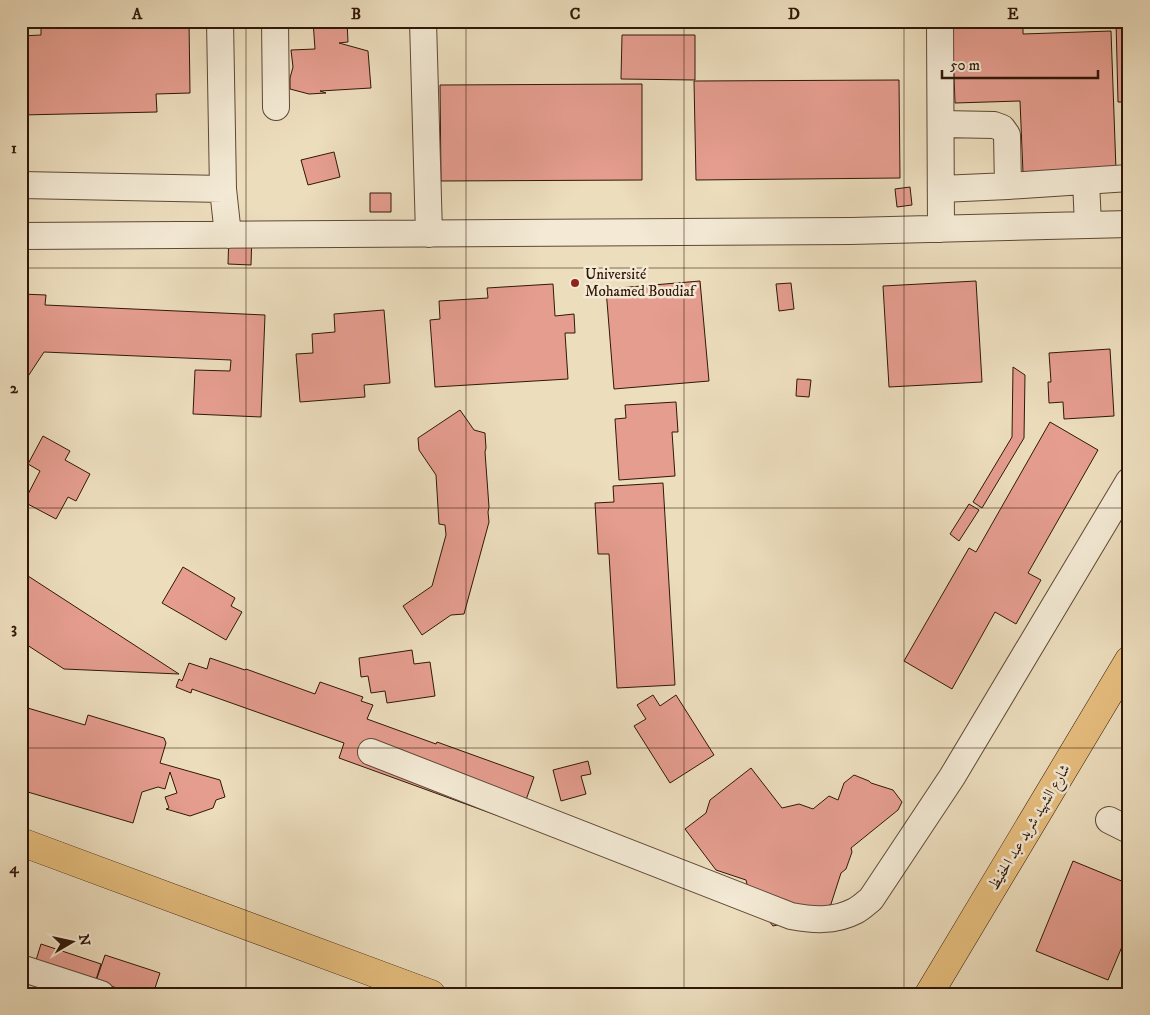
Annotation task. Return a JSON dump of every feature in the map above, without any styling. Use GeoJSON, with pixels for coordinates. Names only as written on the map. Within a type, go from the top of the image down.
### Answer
{"type":"FeatureCollection","features":[{"type":"Feature","properties":{"kind":"main road","name":"شارع الشهيد شريد عبد الحفيظ"},"geometry":{"type":"LineString","coordinates":[[929,994],[1129,660]]}},
{"type":"Feature","properties":{"kind":"main road"},"geometry":{"type":"LineString","coordinates":[[21,842],[431,994]]}},
{"type":"Feature","properties":{"kind":"street"},"geometry":{"type":"LineString","coordinates":[[220,21],[223,189],[228,236]]}},
{"type":"Feature","properties":{"kind":"street"},"geometry":{"type":"LineString","coordinates":[[275,21],[276,107]]}},
{"type":"Feature","properties":{"kind":"street"},"geometry":{"type":"LineString","coordinates":[[423,21],[429,234]]}},
{"type":"Feature","properties":{"kind":"street"},"geometry":{"type":"LineString","coordinates":[[940,21],[941,229]]}},
{"type":"Feature","properties":{"kind":"street"},"geometry":{"type":"LineString","coordinates":[[941,124],[994,125],[1002,128],[1007,135],[1008,186]]}},
{"type":"Feature","properties":{"kind":"street"},"geometry":{"type":"LineString","coordinates":[[941,188],[1008,186],[1129,178]]}},
{"type":"Feature","properties":{"kind":"street"},"geometry":{"type":"LineString","coordinates":[[1086,181],[1088,225]]}},
{"type":"Feature","properties":{"kind":"street"},"geometry":{"type":"LineString","coordinates":[[21,186],[223,189]]}},
{"type":"Feature","properties":{"kind":"street"},"geometry":{"type":"LineString","coordinates":[[21,236],[851,231],[1129,224]]}},
{"type":"Feature","properties":{"kind":"street"},"geometry":{"type":"LineString","coordinates":[[370,752],[791,916],[813,920],[832,918],[854,912],[871,899],[952,777],[1129,481]]}},
{"type":"Feature","properties":{"kind":"street"},"geometry":{"type":"LineString","coordinates":[[21,968],[101,994]]}},
{"type":"Feature","properties":{"kind":"building"},"geometry":{"type":"Polygon","coordinates":[[[41,21],[189,21],[190,93],[156,94],[157,112],[21,115],[21,36],[41,35],[41,21]]]}},
{"type":"Feature","properties":{"kind":"building"},"geometry":{"type":"Polygon","coordinates":[[[313,21],[347,21],[348,42],[339,43],[368,51],[371,88],[320,91],[326,93],[309,94],[290,89],[293,67],[291,50],[315,49],[313,21]]]}},
{"type":"Feature","properties":{"kind":"building"},"geometry":{"type":"Polygon","coordinates":[[[465,21],[570,21],[570,26],[465,26],[465,21]]]}},
{"type":"Feature","properties":{"kind":"building"},"geometry":{"type":"Polygon","coordinates":[[[876,21],[876,23],[787,22],[876,21]]]}},
{"type":"Feature","properties":{"kind":"building"},"geometry":{"type":"Polygon","coordinates":[[[952,21],[1023,21],[1023,34],[1111,31],[1116,170],[1023,173],[1020,101],[955,103],[952,21]]]}},
{"type":"Feature","properties":{"kind":"building"},"geometry":{"type":"Polygon","coordinates":[[[1116,21],[1129,21],[1129,102],[1118,102],[1116,21]]]}},
{"type":"Feature","properties":{"kind":"building"},"geometry":{"type":"Polygon","coordinates":[[[622,35],[695,35],[695,80],[621,79],[622,35]]]}},
{"type":"Feature","properties":{"kind":"building"},"geometry":{"type":"Polygon","coordinates":[[[899,80],[900,178],[696,180],[694,81],[899,80]]]}},
{"type":"Feature","properties":{"kind":"building"},"geometry":{"type":"Polygon","coordinates":[[[642,84],[642,180],[441,181],[440,85],[642,84]]]}},
{"type":"Feature","properties":{"kind":"building"},"geometry":{"type":"Polygon","coordinates":[[[334,152],[340,177],[308,185],[301,160],[334,152]]]}},
{"type":"Feature","properties":{"kind":"building"},"geometry":{"type":"Polygon","coordinates":[[[910,187],[912,205],[897,207],[895,189],[910,187]]]}},
{"type":"Feature","properties":{"kind":"building"},"geometry":{"type":"Polygon","coordinates":[[[370,193],[391,193],[391,212],[370,212],[370,193]]]}},
{"type":"Feature","properties":{"kind":"building"},"geometry":{"type":"Polygon","coordinates":[[[229,233],[252,234],[251,265],[228,264],[229,233]]]}},
{"type":"Feature","properties":{"kind":"building"},"geometry":{"type":"Polygon","coordinates":[[[700,281],[709,381],[614,389],[606,289],[700,281]]]}},
{"type":"Feature","properties":{"kind":"building"},"geometry":{"type":"Polygon","coordinates":[[[976,281],[982,382],[889,387],[883,286],[976,281]]]}},
{"type":"Feature","properties":{"kind":"building"},"geometry":{"type":"Polygon","coordinates":[[[791,283],[794,309],[779,311],[776,284],[791,283]]]}},
{"type":"Feature","properties":{"kind":"building"},"geometry":{"type":"Polygon","coordinates":[[[553,284],[555,316],[574,314],[575,333],[565,333],[568,379],[435,387],[430,320],[440,319],[439,301],[488,298],[487,288],[553,284]]]}},
{"type":"Feature","properties":{"kind":"building"},"geometry":{"type":"Polygon","coordinates":[[[21,294],[46,295],[45,305],[265,315],[261,417],[193,414],[195,370],[230,371],[231,360],[44,352],[21,387],[21,294]]]}},
{"type":"Feature","properties":{"kind":"building"},"geometry":{"type":"Polygon","coordinates":[[[384,310],[390,383],[364,385],[365,397],[300,402],[296,354],[313,353],[312,334],[335,332],[334,314],[384,310]]]}},
{"type":"Feature","properties":{"kind":"building"},"geometry":{"type":"Polygon","coordinates":[[[1110,349],[1114,416],[1064,419],[1063,402],[1049,403],[1048,382],[1051,382],[1049,353],[1110,349]]]}},
{"type":"Feature","properties":{"kind":"building"},"geometry":{"type":"Polygon","coordinates":[[[1013,367],[1025,375],[1024,438],[982,508],[973,502],[1012,437],[1013,367]]]}},
{"type":"Feature","properties":{"kind":"building"},"geometry":{"type":"Polygon","coordinates":[[[797,379],[811,380],[809,397],[796,396],[797,379]]]}},
{"type":"Feature","properties":{"kind":"building"},"geometry":{"type":"Polygon","coordinates":[[[676,402],[678,432],[672,432],[675,476],[619,480],[615,419],[626,418],[625,405],[676,402]]]}},
{"type":"Feature","properties":{"kind":"building"},"geometry":{"type":"Polygon","coordinates":[[[460,410],[474,430],[485,433],[489,522],[464,614],[451,615],[422,635],[403,606],[432,586],[446,535],[445,525],[439,524],[436,475],[419,450],[418,438],[460,410]]]}},
{"type":"Feature","properties":{"kind":"building"},"geometry":{"type":"Polygon","coordinates":[[[1050,422],[1098,450],[1028,573],[1041,580],[1016,624],[995,612],[952,689],[904,661],[969,548],[976,552],[1050,422]]]}},
{"type":"Feature","properties":{"kind":"building"},"geometry":{"type":"Polygon","coordinates":[[[43,436],[70,451],[65,460],[90,474],[76,501],[68,497],[56,519],[24,502],[40,471],[28,464],[43,436]]]}},
{"type":"Feature","properties":{"kind":"building"},"geometry":{"type":"Polygon","coordinates":[[[663,483],[675,685],[617,688],[609,554],[598,554],[595,503],[614,502],[613,486],[663,483]]]}},
{"type":"Feature","properties":{"kind":"building"},"geometry":{"type":"Polygon","coordinates":[[[969,504],[979,510],[959,541],[950,534],[969,504]]]}},
{"type":"Feature","properties":{"kind":"building"},"geometry":{"type":"Polygon","coordinates":[[[21,561],[28,566],[28,576],[179,674],[64,669],[21,641],[21,587],[27,587],[21,583],[21,561]]]}},
{"type":"Feature","properties":{"kind":"building"},"geometry":{"type":"Polygon","coordinates":[[[183,567],[235,598],[231,606],[242,612],[226,640],[162,603],[183,567]]]}},
{"type":"Feature","properties":{"kind":"building"},"geometry":{"type":"Polygon","coordinates":[[[412,650],[414,664],[430,662],[435,696],[387,703],[385,691],[371,693],[368,676],[361,677],[359,658],[412,650]]]}},
{"type":"Feature","properties":{"kind":"building"},"geometry":{"type":"Polygon","coordinates":[[[210,658],[315,694],[320,682],[363,697],[361,701],[373,705],[367,719],[534,777],[518,823],[339,758],[344,743],[192,689],[191,693],[176,687],[179,679],[182,681],[189,663],[207,669],[210,658]]]}},
{"type":"Feature","properties":{"kind":"building"},"geometry":{"type":"Polygon","coordinates":[[[653,695],[660,706],[676,695],[714,755],[670,783],[634,726],[646,719],[637,705],[653,695]]]}},
{"type":"Feature","properties":{"kind":"building"},"geometry":{"type":"Polygon","coordinates":[[[21,706],[85,725],[88,715],[164,738],[166,743],[160,763],[220,780],[225,797],[216,800],[213,808],[190,816],[166,809],[169,808],[165,797],[177,793],[170,772],[165,789],[158,787],[142,792],[133,823],[21,790],[21,706]]]}},
{"type":"Feature","properties":{"kind":"building"},"geometry":{"type":"Polygon","coordinates":[[[588,761],[591,774],[581,776],[586,794],[561,801],[553,770],[588,761]]]}},
{"type":"Feature","properties":{"kind":"building"},"geometry":{"type":"Polygon","coordinates":[[[751,768],[782,808],[799,804],[813,809],[829,796],[838,800],[844,783],[854,775],[893,790],[902,802],[898,810],[851,848],[852,852],[846,869],[841,873],[831,904],[815,916],[773,926],[750,897],[746,880],[716,870],[685,829],[706,813],[710,800],[751,768]]]}},
{"type":"Feature","properties":{"kind":"building"},"geometry":{"type":"Polygon","coordinates":[[[1073,861],[1129,884],[1129,930],[1108,980],[1036,951],[1073,861]]]}},
{"type":"Feature","properties":{"kind":"building"},"geometry":{"type":"Polygon","coordinates":[[[41,944],[101,964],[93,989],[33,970],[41,944]]]}},
{"type":"Feature","properties":{"kind":"building"},"geometry":{"type":"Polygon","coordinates":[[[105,955],[160,973],[153,994],[135,994],[96,981],[105,955]]]}},
{"type":"Feature","properties":{"kind":"place","name":"Université Mohamed Boudiaf"},"geometry":{"type":"Point","coordinates":[575,283]}}]}
